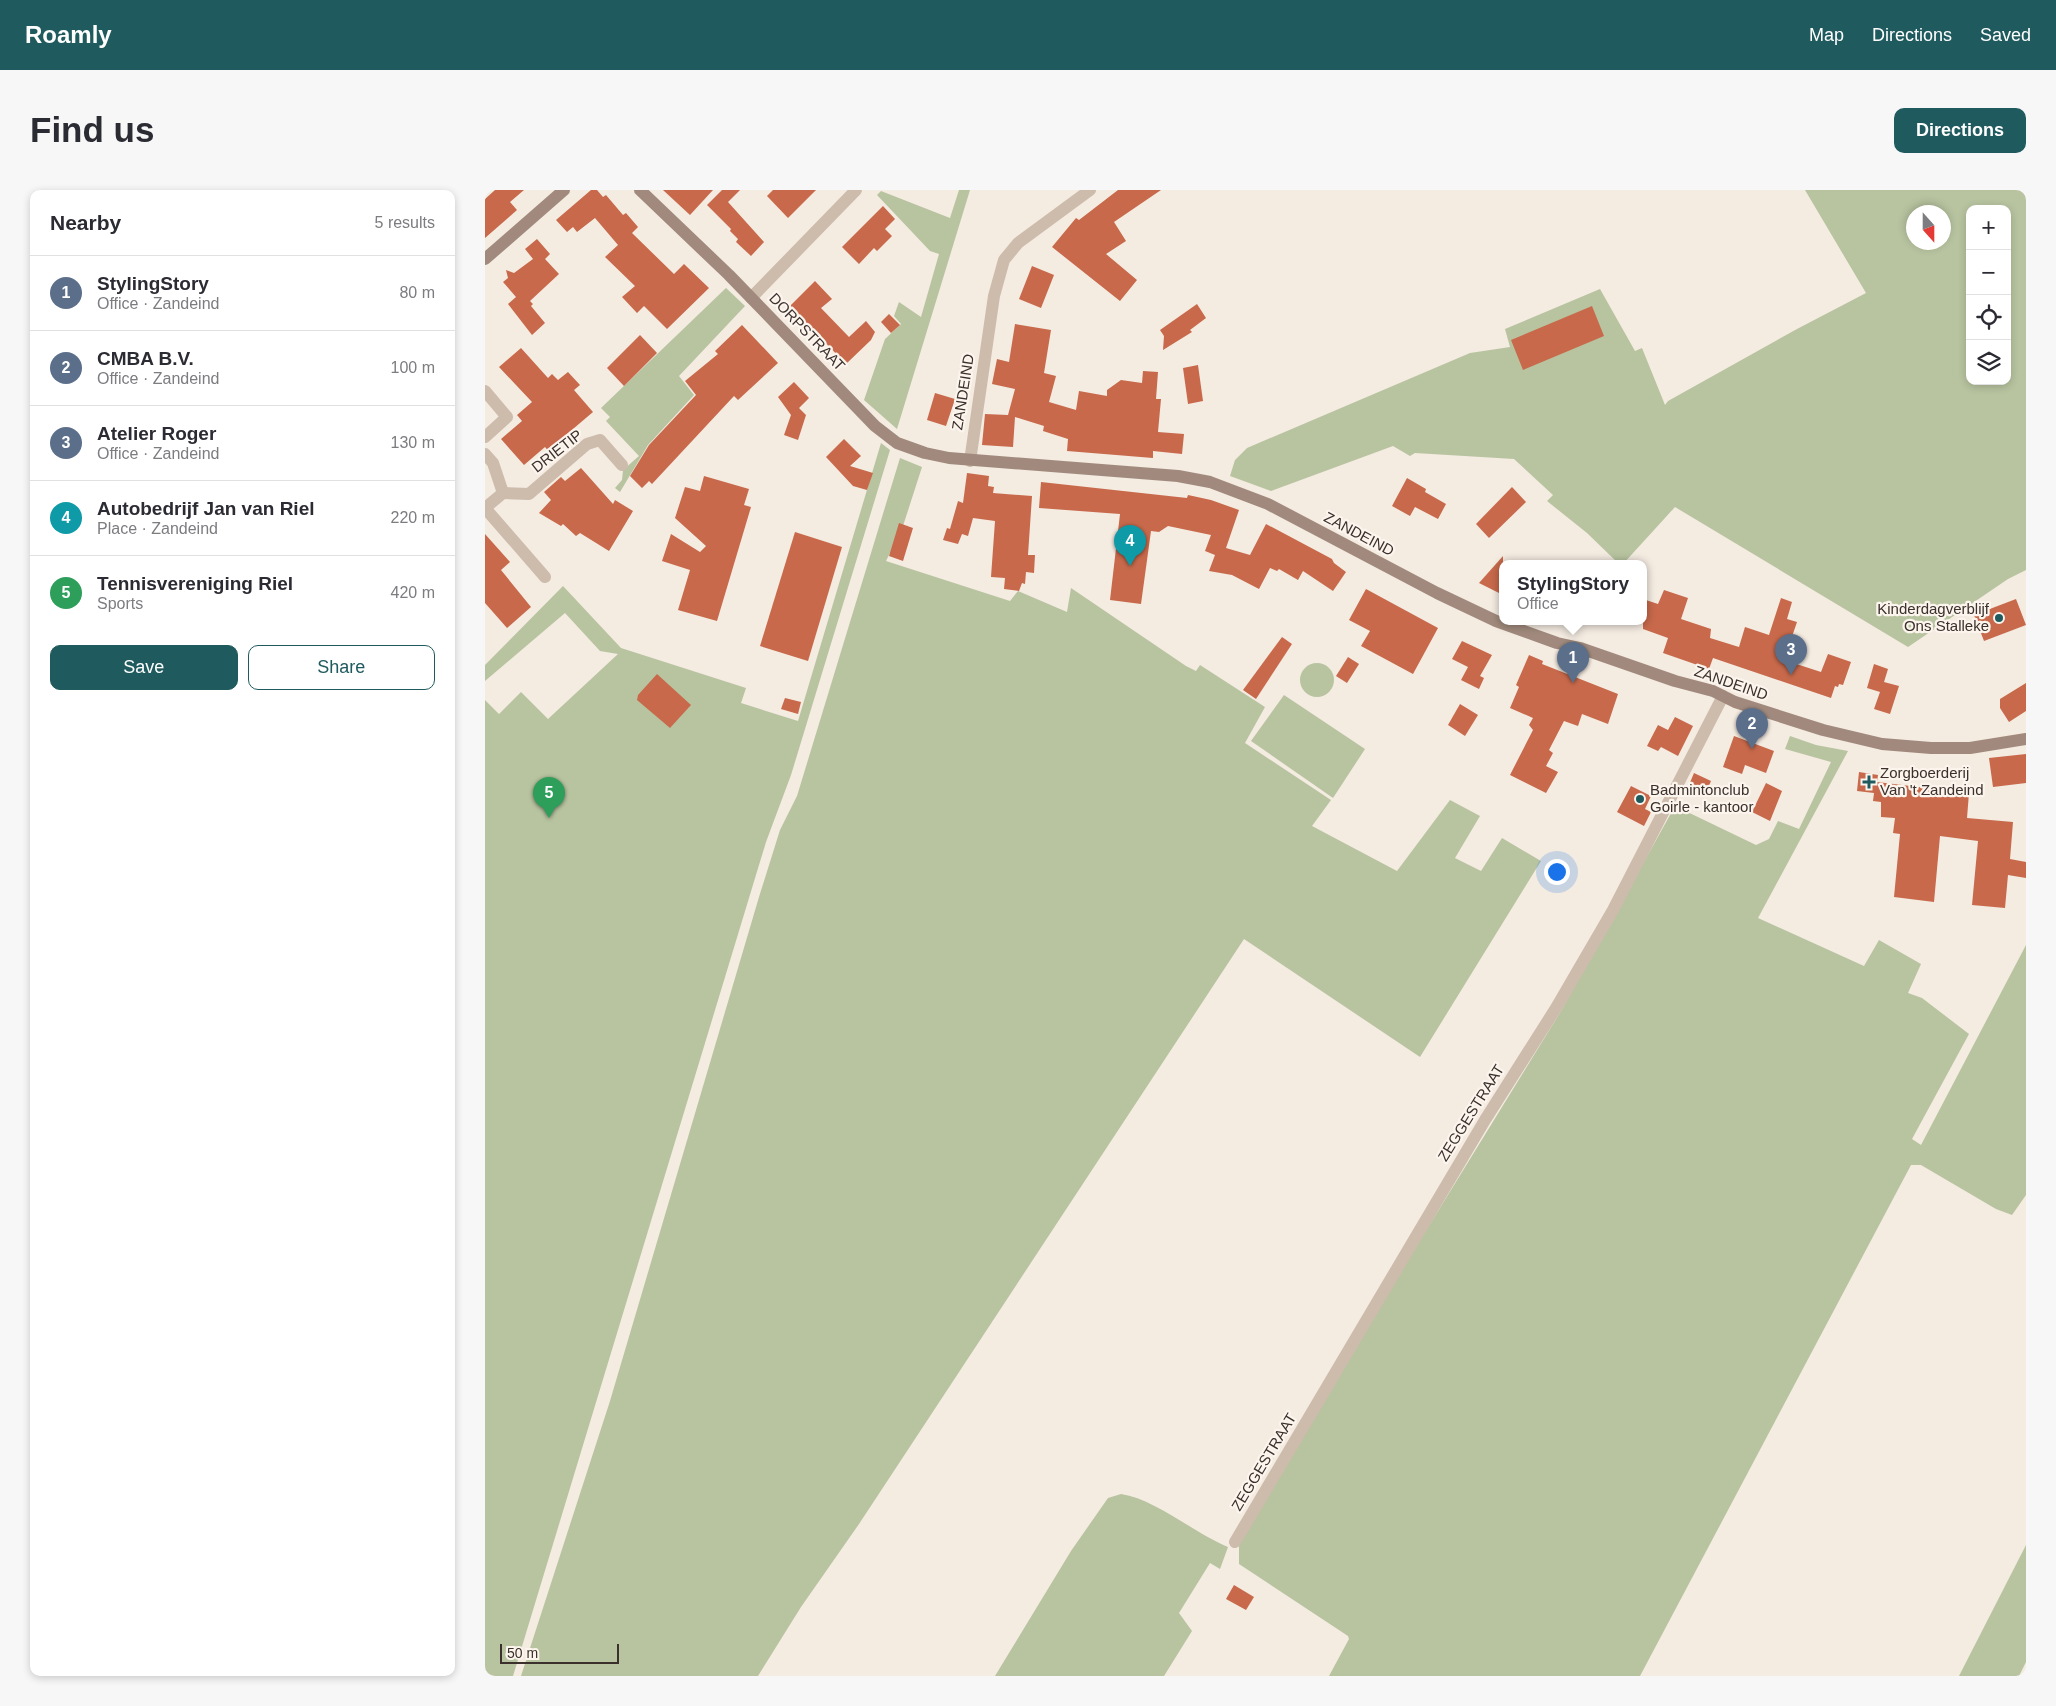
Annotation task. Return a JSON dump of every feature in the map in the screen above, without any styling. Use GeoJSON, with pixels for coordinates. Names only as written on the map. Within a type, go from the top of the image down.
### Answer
{"type":"FeatureCollection","features":[{"type":"Feature","properties":{"kind":"street"},"geometry":{"type":"LineString","coordinates":[[485,259],[564,190]]}},
{"type":"Feature","properties":{"kind":"street","name":"DORPSTRAAT"},"geometry":{"type":"LineString","coordinates":[[640,190],[751,298],[875,426],[887,436],[897,443],[925,453],[969,460]]}},
{"type":"Feature","properties":{"kind":"street"},"geometry":{"type":"LineString","coordinates":[[751,298],[856,190]]}},
{"type":"Feature","properties":{"kind":"street","name":"ZANDEIND"},"geometry":{"type":"LineString","coordinates":[[1090,190],[1018,244],[1004,260],[994,296],[969,460],[1178,476],[1210,482],[1269,504],[1437,593],[1499,622]]}},
{"type":"Feature","properties":{"kind":"street"},"geometry":{"type":"LineString","coordinates":[[485,391],[507,417],[485,437]]}},
{"type":"Feature","properties":{"kind":"street","name":"DRIETIP"},"geometry":{"type":"LineString","coordinates":[[503,493],[529,494],[587,444],[600,440],[622,465]]}},
{"type":"Feature","properties":{"kind":"street"},"geometry":{"type":"LineString","coordinates":[[485,454],[493,464],[503,493],[485,508],[545,577]]}},
{"type":"Feature","properties":{"kind":"street","name":"ZANDEIND"},"geometry":{"type":"LineString","coordinates":[[1507,625],[1823,730],[1882,744],[1954,749],[2026,739]]}},
{"type":"Feature","properties":{"kind":"street","name":"ZEGGESTRAAT"},"geometry":{"type":"LineString","coordinates":[[1235,1542],[1485,1120],[1555,1008],[1608,918],[1723,696]]}},
{"type":"Feature","properties":{"kind":"green space"},"geometry":{"type":"Polygon","coordinates":[[[959,190],[970,190],[897,429],[864,400],[885,339],[901,324],[894,316],[899,302],[921,317],[939,254],[930,251],[877,195],[881,191],[950,218],[959,190]]]}},
{"type":"Feature","properties":{"kind":"green space"},"geometry":{"type":"Polygon","coordinates":[[[1805,190],[2026,190],[2026,570],[2008,579],[1908,647],[1675,507],[1627,560],[1615,560],[1587,533],[1547,501],[1553,495],[1514,459],[1415,453],[1410,456],[1393,446],[1271,491],[1230,476],[1235,460],[1247,448],[1470,353],[1510,347],[1505,329],[1600,289],[1635,351],[1642,348],[1665,405],[1668,401],[1866,293],[1805,190]]]}},
{"type":"Feature","properties":{"kind":"green space"},"geometry":{"type":"Polygon","coordinates":[[[726,288],[745,306],[679,376],[694,395],[648,445],[620,492],[615,488],[622,480],[623,470],[639,456],[606,421],[610,417],[601,408],[726,288]]]}},
{"type":"Feature","properties":{"kind":"green space"},"geometry":{"type":"Polygon","coordinates":[[[881,443],[890,450],[791,775],[766,842],[513,1676],[485,1676],[485,700],[499,714],[521,692],[548,719],[618,654],[600,651],[565,613],[485,681],[485,665],[563,586],[621,648],[746,688],[741,703],[798,721],[881,443]]]}},
{"type":"Feature","properties":{"kind":"green space"},"geometry":{"type":"Polygon","coordinates":[[[900,458],[922,467],[902,529],[886,561],[1010,601],[1018,591],[1067,612],[1071,588],[1186,666],[1196,671],[1200,665],[1265,707],[1245,743],[1331,800],[1312,826],[1397,871],[1450,800],[1480,816],[1455,858],[1481,871],[1502,838],[1541,861],[1420,1057],[1244,939],[859,1524],[801,1607],[758,1676],[521,1676],[610,1401],[759,897],[780,830],[797,796],[900,458]]]}},
{"type":"Feature","properties":{"kind":"green space"},"geometry":{"type":"Polygon","coordinates":[[[1317,663],[1324,664],[1329,668],[1333,673],[1333,687],[1329,692],[1324,696],[1317,697],[1310,696],[1305,692],[1301,687],[1300,680],[1301,673],[1305,668],[1310,664],[1317,663]]]}},
{"type":"Feature","properties":{"kind":"green space"},"geometry":{"type":"Polygon","coordinates":[[[1284,695],[1365,749],[1333,798],[1251,741],[1284,695]]]}},
{"type":"Feature","properties":{"kind":"green space"},"geometry":{"type":"Polygon","coordinates":[[[1790,736],[1816,745],[1848,751],[1758,918],[1864,966],[1879,940],[1921,964],[1908,993],[1922,998],[1969,1034],[1912,1139],[1921,1145],[2026,945],[2026,1195],[2012,1215],[1996,1209],[1921,1165],[1911,1165],[1640,1676],[1329,1676],[1349,1639],[1348,1636],[1239,1564],[1239,1545],[1390,1289],[1561,1011],[1675,806],[1756,845],[1769,839],[1778,821],[1799,829],[1831,762],[1785,749],[1790,736]]]}},
{"type":"Feature","properties":{"kind":"green space"},"geometry":{"type":"Polygon","coordinates":[[[1121,1494],[1147,1502],[1228,1547],[1220,1569],[1210,1563],[1179,1613],[1192,1631],[1164,1676],[995,1676],[1071,1551],[1108,1498],[1121,1494]]]}},
{"type":"Feature","properties":{"kind":"green space"},"geometry":{"type":"Polygon","coordinates":[[[2026,1545],[2026,1662],[2019,1676],[1959,1676],[2026,1545]]]}},
{"type":"Feature","properties":{"kind":"building"},"geometry":{"type":"Polygon","coordinates":[[[495,190],[524,190],[510,202],[517,210],[485,238],[485,199],[495,190]]]}},
{"type":"Feature","properties":{"kind":"building"},"geometry":{"type":"Polygon","coordinates":[[[591,190],[597,190],[603,197],[606,195],[623,215],[626,213],[638,227],[632,233],[674,274],[684,264],[709,288],[667,329],[644,306],[637,313],[622,297],[635,286],[605,257],[618,245],[595,218],[577,232],[573,227],[567,232],[556,220],[591,190]]]}},
{"type":"Feature","properties":{"kind":"building"},"geometry":{"type":"Polygon","coordinates":[[[663,190],[713,190],[690,215],[663,190]]]}},
{"type":"Feature","properties":{"kind":"building"},"geometry":{"type":"Polygon","coordinates":[[[722,190],[740,190],[728,202],[764,242],[751,256],[736,242],[738,239],[730,231],[731,229],[707,205],[722,190]]]}},
{"type":"Feature","properties":{"kind":"building"},"geometry":{"type":"Polygon","coordinates":[[[773,190],[816,190],[788,218],[767,196],[773,190]]]}},
{"type":"Feature","properties":{"kind":"building"},"geometry":{"type":"Polygon","coordinates":[[[1118,190],[1161,190],[1114,222],[1126,241],[1106,254],[1137,280],[1120,301],[1052,247],[1076,218],[1079,220],[1118,190]]]}},
{"type":"Feature","properties":{"kind":"building"},"geometry":{"type":"Polygon","coordinates":[[[883,206],[895,219],[885,229],[892,236],[877,251],[874,248],[859,264],[842,247],[883,206]]]}},
{"type":"Feature","properties":{"kind":"building"},"geometry":{"type":"Polygon","coordinates":[[[537,239],[550,254],[545,259],[559,274],[530,301],[533,304],[531,306],[545,323],[532,335],[508,304],[516,297],[503,282],[508,278],[506,270],[514,273],[533,259],[525,249],[537,239]]]}},
{"type":"Feature","properties":{"kind":"building"},"geometry":{"type":"Polygon","coordinates":[[[1032,266],[1054,275],[1041,308],[1019,299],[1032,266]]]}},
{"type":"Feature","properties":{"kind":"building"},"geometry":{"type":"Polygon","coordinates":[[[815,281],[832,299],[821,308],[849,337],[866,321],[875,332],[871,340],[846,364],[790,306],[815,281]]]}},
{"type":"Feature","properties":{"kind":"building"},"geometry":{"type":"Polygon","coordinates":[[[1197,304],[1206,318],[1190,330],[1192,332],[1163,350],[1164,336],[1160,330],[1197,304]]]}},
{"type":"Feature","properties":{"kind":"building"},"geometry":{"type":"Polygon","coordinates":[[[1592,306],[1604,336],[1523,370],[1511,340],[1592,306]]]}},
{"type":"Feature","properties":{"kind":"building"},"geometry":{"type":"Polygon","coordinates":[[[889,314],[900,325],[891,333],[881,322],[889,314]]]}},
{"type":"Feature","properties":{"kind":"building"},"geometry":{"type":"Polygon","coordinates":[[[1015,324],[1051,330],[1044,373],[1056,376],[1049,402],[1076,410],[1079,391],[1107,396],[1107,390],[1121,380],[1142,383],[1143,371],[1158,372],[1156,399],[1161,399],[1158,432],[1184,434],[1182,454],[1153,451],[1153,458],[1067,451],[1068,439],[1043,431],[1044,426],[1015,417],[1013,447],[982,445],[985,414],[1008,415],[1015,389],[992,384],[997,359],[1009,362],[1015,324]]]}},
{"type":"Feature","properties":{"kind":"building"},"geometry":{"type":"Polygon","coordinates":[[[742,325],[778,363],[738,400],[734,396],[652,484],[649,481],[642,488],[630,476],[649,445],[696,395],[685,381],[718,354],[715,351],[742,325]]]}},
{"type":"Feature","properties":{"kind":"building"},"geometry":{"type":"Polygon","coordinates":[[[640,335],[657,353],[624,386],[607,368],[640,335]]]}},
{"type":"Feature","properties":{"kind":"building"},"geometry":{"type":"Polygon","coordinates":[[[521,348],[548,378],[552,374],[558,380],[568,372],[580,385],[574,390],[593,412],[560,440],[562,442],[550,453],[545,447],[524,465],[501,439],[522,421],[517,415],[532,402],[499,367],[521,348]]]}},
{"type":"Feature","properties":{"kind":"building"},"geometry":{"type":"Polygon","coordinates":[[[1198,365],[1203,401],[1188,404],[1183,368],[1198,365]]]}},
{"type":"Feature","properties":{"kind":"building"},"geometry":{"type":"Polygon","coordinates":[[[794,382],[809,398],[799,408],[806,415],[798,440],[784,435],[791,415],[778,397],[794,382]]]}},
{"type":"Feature","properties":{"kind":"building"},"geometry":{"type":"Polygon","coordinates":[[[935,393],[955,399],[946,426],[927,420],[935,393]]]}},
{"type":"Feature","properties":{"kind":"building"},"geometry":{"type":"Polygon","coordinates":[[[844,439],[861,456],[850,466],[873,473],[867,490],[853,486],[826,457],[844,439]]]}},
{"type":"Feature","properties":{"kind":"building"},"geometry":{"type":"Polygon","coordinates":[[[581,468],[613,504],[615,500],[633,511],[609,551],[580,533],[576,536],[563,524],[561,526],[539,513],[551,500],[544,492],[561,477],[565,481],[581,468]]]}},
{"type":"Feature","properties":{"kind":"building"},"geometry":{"type":"Polygon","coordinates":[[[967,473],[989,476],[988,486],[994,487],[993,493],[1032,496],[1028,555],[1035,555],[1034,573],[1026,572],[1025,584],[1022,583],[1019,591],[1004,589],[1005,578],[991,577],[995,521],[973,518],[968,536],[962,534],[958,544],[943,540],[947,528],[950,529],[958,501],[963,503],[967,473]]]}},
{"type":"Feature","properties":{"kind":"building"},"geometry":{"type":"Polygon","coordinates":[[[704,476],[749,489],[744,505],[751,507],[717,621],[678,610],[690,570],[662,561],[671,534],[700,552],[706,546],[675,518],[685,487],[700,491],[704,476]]]}},
{"type":"Feature","properties":{"kind":"building"},"geometry":{"type":"Polygon","coordinates":[[[1407,478],[1426,489],[1425,492],[1446,504],[1438,519],[1415,507],[1410,516],[1392,506],[1407,478]]]}},
{"type":"Feature","properties":{"kind":"building"},"geometry":{"type":"Polygon","coordinates":[[[1041,482],[1187,498],[1188,495],[1211,500],[1239,510],[1226,548],[1250,555],[1266,524],[1332,559],[1334,563],[1346,572],[1333,591],[1303,571],[1298,580],[1279,569],[1277,571],[1270,568],[1259,589],[1232,575],[1209,571],[1215,555],[1205,551],[1211,535],[1168,526],[1159,532],[1151,531],[1141,604],[1110,600],[1120,514],[1039,508],[1041,482]]]}},
{"type":"Feature","properties":{"kind":"building"},"geometry":{"type":"Polygon","coordinates":[[[1512,487],[1526,502],[1489,538],[1476,524],[1512,487]]]}},
{"type":"Feature","properties":{"kind":"building"},"geometry":{"type":"Polygon","coordinates":[[[899,523],[913,528],[903,561],[889,556],[899,523]]]}},
{"type":"Feature","properties":{"kind":"building"},"geometry":{"type":"Polygon","coordinates":[[[795,532],[842,547],[808,661],[760,646],[795,532]]]}},
{"type":"Feature","properties":{"kind":"building"},"geometry":{"type":"Polygon","coordinates":[[[485,534],[510,562],[501,570],[531,607],[507,628],[485,603],[485,534]]]}},
{"type":"Feature","properties":{"kind":"building"},"geometry":{"type":"Polygon","coordinates":[[[1499,560],[1499,593],[1479,583],[1499,560]]]}},
{"type":"Feature","properties":{"kind":"building"},"geometry":{"type":"Polygon","coordinates":[[[1366,589],[1438,628],[1413,674],[1361,646],[1370,631],[1349,620],[1366,589]]]}},
{"type":"Feature","properties":{"kind":"building"},"geometry":{"type":"Polygon","coordinates":[[[1664,590],[1688,598],[1681,619],[1711,629],[1710,638],[1739,647],[1745,627],[1769,635],[1781,598],[1792,602],[1787,619],[1797,622],[1784,660],[1821,672],[1828,654],[1851,662],[1843,685],[1835,686],[1831,698],[1713,658],[1709,669],[1663,653],[1668,638],[1643,629],[1643,625],[1647,625],[1647,600],[1658,604],[1664,590]]]}},
{"type":"Feature","properties":{"kind":"building"},"geometry":{"type":"Polygon","coordinates":[[[2016,599],[2026,625],[1984,641],[1974,615],[2016,599]]]}},
{"type":"Feature","properties":{"kind":"building"},"geometry":{"type":"Polygon","coordinates":[[[1282,637],[1292,644],[1256,699],[1243,690],[1282,637]]]}},
{"type":"Feature","properties":{"kind":"building"},"geometry":{"type":"Polygon","coordinates":[[[1462,641],[1492,655],[1480,676],[1484,678],[1479,689],[1461,680],[1468,667],[1452,659],[1462,641]]]}},
{"type":"Feature","properties":{"kind":"building"},"geometry":{"type":"Polygon","coordinates":[[[1529,655],[1543,661],[1542,664],[1618,694],[1608,724],[1582,714],[1578,726],[1564,721],[1549,750],[1553,753],[1546,766],[1558,772],[1546,793],[1510,775],[1533,730],[1529,725],[1533,718],[1510,708],[1519,687],[1516,685],[1529,655]]]}},
{"type":"Feature","properties":{"kind":"building"},"geometry":{"type":"Polygon","coordinates":[[[1348,657],[1359,664],[1347,683],[1336,676],[1348,657]]]}},
{"type":"Feature","properties":{"kind":"building"},"geometry":{"type":"Polygon","coordinates":[[[1874,664],[1888,669],[1884,682],[1899,686],[1890,714],[1874,709],[1880,692],[1867,688],[1874,664]]]}},
{"type":"Feature","properties":{"kind":"building"},"geometry":{"type":"Polygon","coordinates":[[[657,674],[691,705],[670,728],[637,700],[638,695],[657,674]]]}},
{"type":"Feature","properties":{"kind":"building"},"geometry":{"type":"Polygon","coordinates":[[[2026,683],[2026,711],[2009,722],[2000,708],[2000,699],[2026,683]]]}},
{"type":"Feature","properties":{"kind":"building"},"geometry":{"type":"Polygon","coordinates":[[[785,698],[801,702],[798,714],[781,709],[785,698]]]}},
{"type":"Feature","properties":{"kind":"building"},"geometry":{"type":"Polygon","coordinates":[[[1460,704],[1478,715],[1465,736],[1448,725],[1460,704]]]}},
{"type":"Feature","properties":{"kind":"building"},"geometry":{"type":"Polygon","coordinates":[[[1675,717],[1693,726],[1678,756],[1661,747],[1658,751],[1647,746],[1658,725],[1668,730],[1675,717]]]}},
{"type":"Feature","properties":{"kind":"building"},"geometry":{"type":"Polygon","coordinates":[[[1734,736],[1774,751],[1766,773],[1745,765],[1742,774],[1723,767],[1734,736]]]}},
{"type":"Feature","properties":{"kind":"building"},"geometry":{"type":"Polygon","coordinates":[[[2026,754],[2026,783],[1993,787],[1989,758],[2026,754]]]}},
{"type":"Feature","properties":{"kind":"building"},"geometry":{"type":"Polygon","coordinates":[[[1859,772],[1878,775],[1877,782],[1969,793],[1967,818],[2013,822],[2010,859],[2026,862],[2026,878],[2008,875],[2005,908],[1972,905],[1978,841],[1940,836],[1934,902],[1894,897],[1900,834],[1893,833],[1895,818],[1881,817],[1881,802],[1873,801],[1874,793],[1857,791],[1859,772]]]}},
{"type":"Feature","properties":{"kind":"building"},"geometry":{"type":"Polygon","coordinates":[[[1694,773],[1711,781],[1706,793],[1689,785],[1694,773]]]}},
{"type":"Feature","properties":{"kind":"building"},"geometry":{"type":"Polygon","coordinates":[[[1766,783],[1782,791],[1770,821],[1752,812],[1766,783]]]}},
{"type":"Feature","properties":{"kind":"building"},"geometry":{"type":"Polygon","coordinates":[[[1631,786],[1651,796],[1645,809],[1651,812],[1644,826],[1617,812],[1631,786]]]}},
{"type":"Feature","properties":{"kind":"building"},"geometry":{"type":"Polygon","coordinates":[[[1234,1585],[1254,1597],[1246,1610],[1226,1599],[1234,1585]]]}},
{"type":"Feature","properties":{"kind":"place","name":"Autobedrijf Jan van Riel"},"geometry":{"type":"Point","coordinates":[1130,566]}},
{"type":"Feature","properties":{"kind":"place","name":"Kinderdagverblijf Ons Stalleke"},"geometry":{"type":"Point","coordinates":[1999,618]}},
{"type":"Feature","properties":{"kind":"place","name":"Atelier Roger"},"geometry":{"type":"Point","coordinates":[1791,675]}},
{"type":"Feature","properties":{"kind":"place","name":"StylingStory"},"geometry":{"type":"Point","coordinates":[1573,683]}},
{"type":"Feature","properties":{"kind":"place","name":"CMBA B.V."},"geometry":{"type":"Point","coordinates":[1752,749]}},
{"type":"Feature","properties":{"kind":"place","name":"Zorgboerderij Van 't Zandeind"},"geometry":{"type":"Point","coordinates":[1869,782]}},
{"type":"Feature","properties":{"kind":"place","name":"Badmintonclub Goirle - kantoor"},"geometry":{"type":"Point","coordinates":[1640,799]}},
{"type":"Feature","properties":{"kind":"place","name":"Tennisvereniging Riel"},"geometry":{"type":"Point","coordinates":[549,818]}}]}
